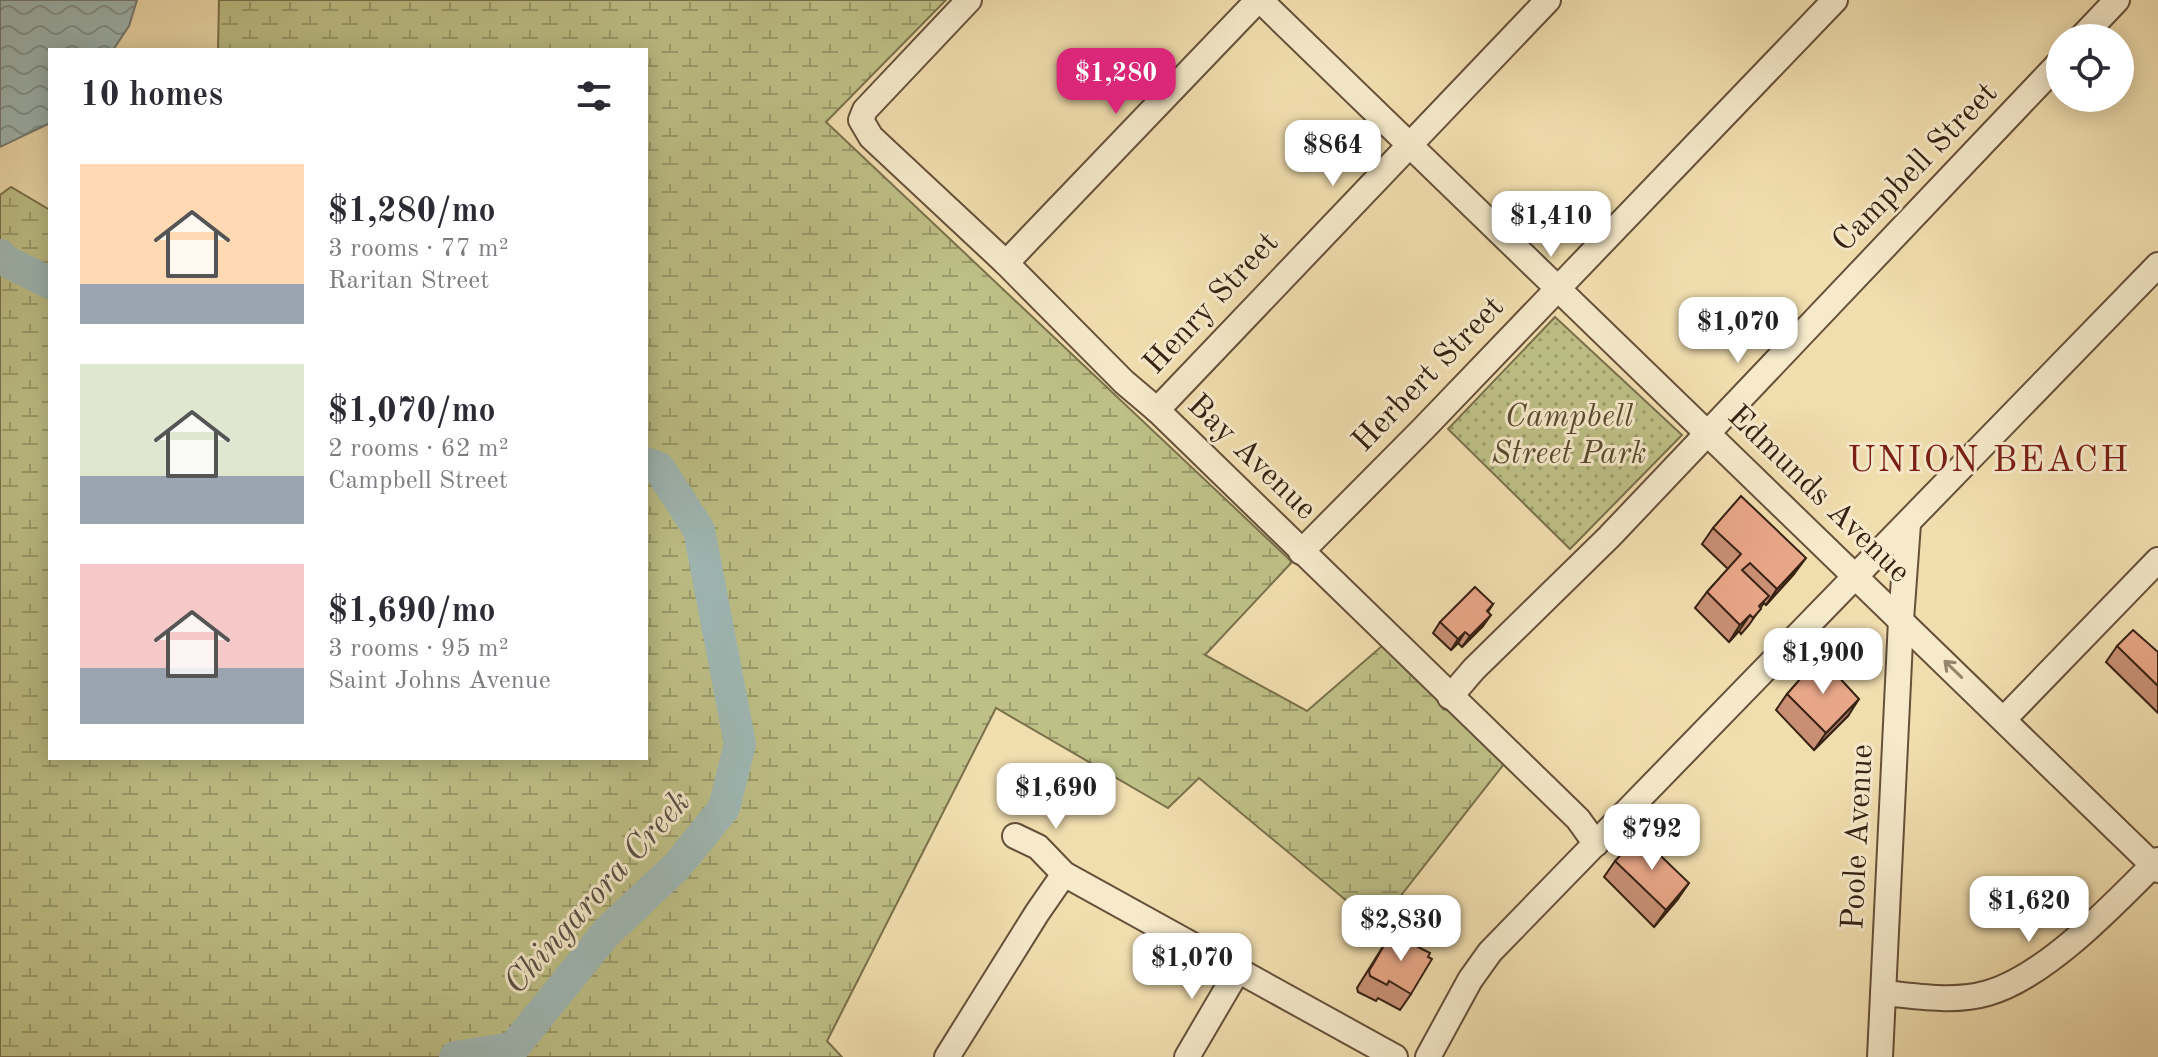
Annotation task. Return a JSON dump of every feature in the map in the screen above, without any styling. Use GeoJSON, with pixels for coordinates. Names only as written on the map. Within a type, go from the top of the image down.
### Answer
{"type":"FeatureCollection","features":[{"type":"Feature","properties":{"kind":"street","name":"Bay Avenue"},"geometry":{"type":"LineString","coordinates":[[969,0],[865,110],[861,120],[871,137],[1006,263],[1124,382],[1157,410],[1578,819],[1596,844]]}},
{"type":"Feature","properties":{"kind":"street","name":"Edmunds Avenue"},"geometry":{"type":"LineString","coordinates":[[1259,0],[2156,865]]}},
{"type":"Feature","properties":{"kind":"street"},"geometry":{"type":"LineString","coordinates":[[1006,263],[1259,0]]}},
{"type":"Feature","properties":{"kind":"street","name":"Henry Street"},"geometry":{"type":"LineString","coordinates":[[1157,410],[1548,0]]}},
{"type":"Feature","properties":{"kind":"street","name":"Herbert Street"},"geometry":{"type":"LineString","coordinates":[[1301,552],[1835,0]]}},
{"type":"Feature","properties":{"kind":"street"},"geometry":{"type":"LineString","coordinates":[[2094,24],[2117,0]]}},
{"type":"Feature","properties":{"kind":"street","name":"Campbell Street"},"geometry":{"type":"LineString","coordinates":[[1450,697],[1474,669],[1609,537],[2046,77]]}},
{"type":"Feature","properties":{"kind":"street"},"geometry":{"type":"LineString","coordinates":[[1428,1057],[1470,980],[1490,952],[2158,265]]}},
{"type":"Feature","properties":{"kind":"street","name":"Poole Avenue"},"geometry":{"type":"LineString","coordinates":[[1880,1057],[1908,524]]}},
{"type":"Feature","properties":{"kind":"street"},"geometry":{"type":"LineString","coordinates":[[2004,719],[2158,560]]}},
{"type":"Feature","properties":{"kind":"street"},"geometry":{"type":"LineString","coordinates":[[1015,836],[1038,847],[1064,874],[1395,1057]]}},
{"type":"Feature","properties":{"kind":"street"},"geometry":{"type":"LineString","coordinates":[[1883,993],[1963,998],[1987,994],[2007,986],[2035,970],[2069,944],[2156,865]]}},
{"type":"Feature","properties":{"kind":"street"},"geometry":{"type":"LineString","coordinates":[[947,1057],[1064,874]]}},
{"type":"Feature","properties":{"kind":"street"},"geometry":{"type":"LineString","coordinates":[[1187,1057],[1238,970]]}},
{"type":"Feature","properties":{"kind":"green space"},"geometry":{"type":"Polygon","coordinates":[[[219,0],[946,0],[826,122],[1292,562],[1205,655],[1307,711],[1390,639],[1511,755],[1377,926],[1199,778],[1168,808],[996,708],[827,1041],[842,1057],[0,1057],[0,195],[11,187],[48,209],[48,760],[648,760],[648,48],[218,48],[219,0]]]}},
{"type":"Feature","properties":{"kind":"green space","name":"Campbell Street Park"},"geometry":{"type":"Polygon","coordinates":[[[1555,317],[1682,435],[1570,549],[1448,429],[1555,317]]]}},
{"type":"Feature","properties":{"kind":"water"},"geometry":{"type":"Polygon","coordinates":[[[0,0],[137,0],[129,26],[114,48],[48,48],[48,124],[0,147],[0,0]]]}},
{"type":"Feature","properties":{"kind":"building"},"geometry":{"type":"Polygon","coordinates":[[[1741,496],[1806,558],[1777,589],[1750,563],[1742,570],[1769,596],[1753,618],[1750,615],[1740,625],[1707,592],[1741,554],[1713,528],[1741,496]]]}},
{"type":"Feature","properties":{"kind":"building"},"geometry":{"type":"Polygon","coordinates":[[[1475,587],[1493,604],[1487,611],[1491,615],[1470,636],[1465,632],[1458,639],[1440,622],[1475,587]]]}},
{"type":"Feature","properties":{"kind":"building"},"geometry":{"type":"Polygon","coordinates":[[[2133,630],[2158,652],[2158,686],[2117,646],[2133,630]]]}},
{"type":"Feature","properties":{"kind":"building"},"geometry":{"type":"Polygon","coordinates":[[[1824,661],[1859,699],[1826,733],[1787,694],[1814,663],[1818,668],[1824,661]]]}},
{"type":"Feature","properties":{"kind":"building"},"geometry":{"type":"Polygon","coordinates":[[[1639,835],[1689,883],[1666,910],[1615,861],[1639,835]]]}},
{"type":"Feature","properties":{"kind":"building"},"geometry":{"type":"Polygon","coordinates":[[[1392,932],[1397,934],[1396,941],[1400,934],[1413,941],[1415,938],[1421,940],[1418,947],[1430,953],[1428,957],[1432,959],[1411,994],[1389,981],[1387,985],[1370,976],[1369,971],[1392,932]]]}},
{"type":"Feature","properties":{"kind":"waterway","name":"Chingarora Creek"},"geometry":{"type":"LineString","coordinates":[[0,255],[48,282]]}},
{"type":"Feature","properties":{"kind":"waterway","name":"Chingarora Creek"},"geometry":{"type":"LineString","coordinates":[[455,1057],[513,1048],[606,933],[678,865],[724,808],[740,744],[699,530],[659,468],[648,464]]}},
{"type":"Feature","properties":{"kind":"district","name":"UNION BEACH"},"geometry":{"type":"Point","coordinates":[1989,462]}}]}
